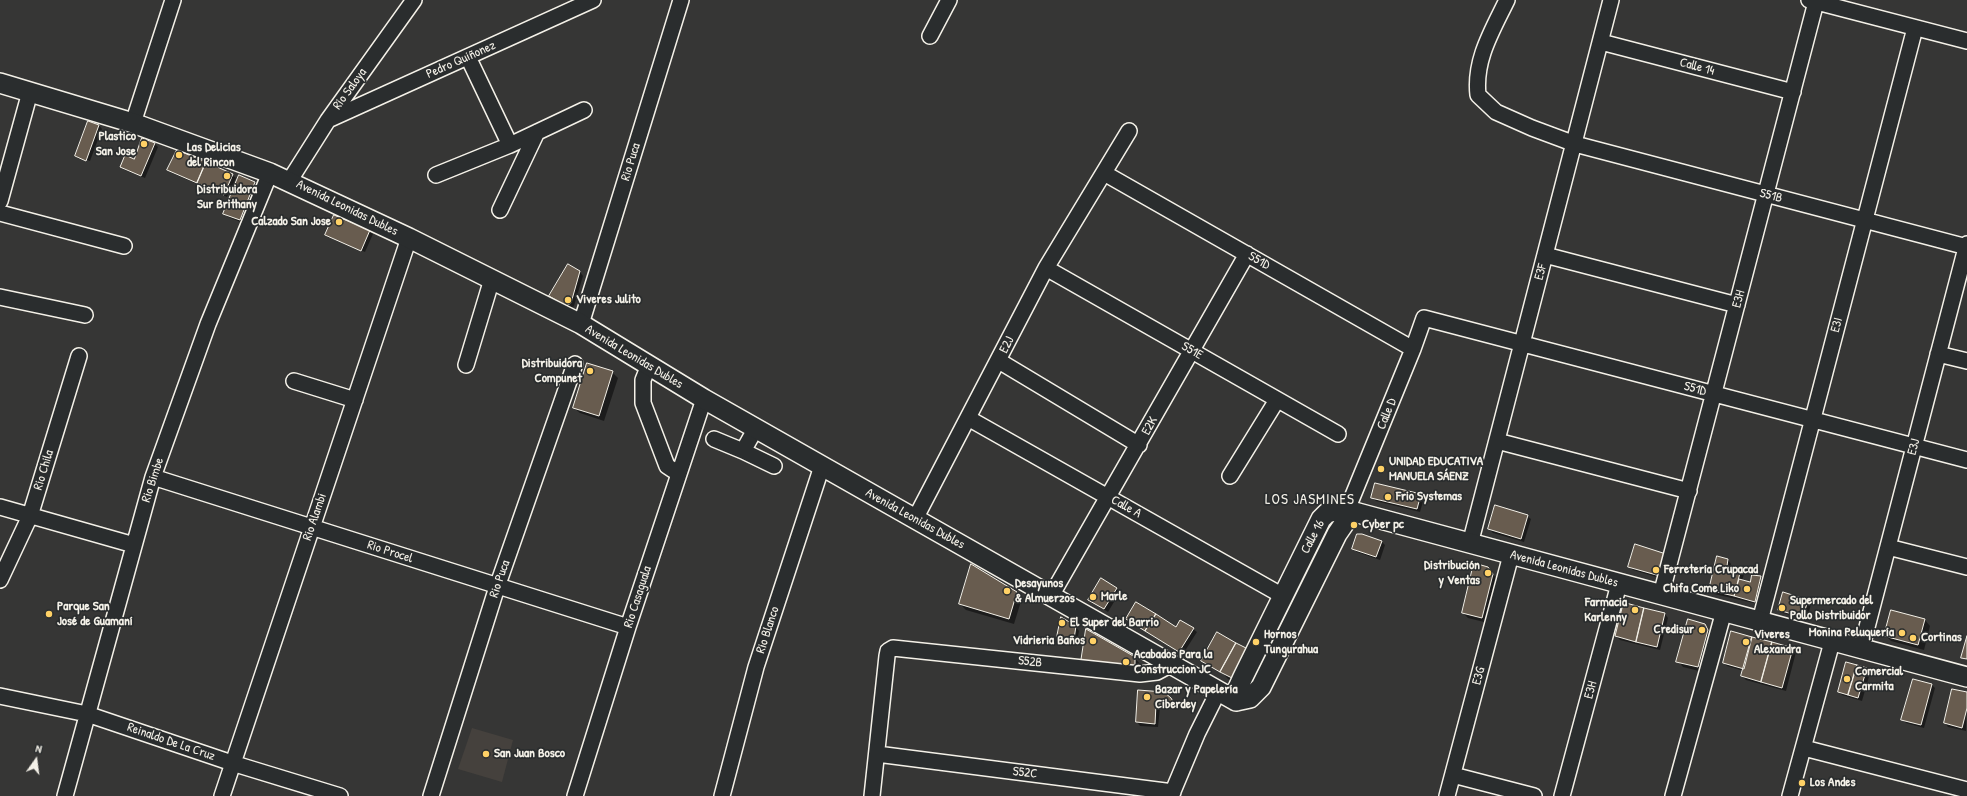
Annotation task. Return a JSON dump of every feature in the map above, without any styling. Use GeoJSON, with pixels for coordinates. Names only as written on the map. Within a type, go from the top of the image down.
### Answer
{"type":"FeatureCollection","features":[{"type":"Feature","properties":{"kind":"main road","name":"Avenida Leonidas Dubles"},"geometry":{"type":"LineString","coordinates":[[0,82],[133,123],[290,180],[492,279],[581,324],[704,399],[1170,665],[1236,701]]}},
{"type":"Feature","properties":{"kind":"main road","name":"Avenida Leonidas Dubles"},"geometry":{"type":"LineString","coordinates":[[1348,510],[1724,611],[1861,650],[1967,677]]}},
{"type":"Feature","properties":{"kind":"main road","name":"Calle 16"},"geometry":{"type":"LineString","coordinates":[[1348,510],[1348,518],[1337,534],[1261,687],[1250,698],[1236,701],[1238,688],[1321,520],[1327,513],[1348,510]]}},
{"type":"Feature","properties":{"kind":"street"},"geometry":{"type":"LineString","coordinates":[[133,123],[173,0]]}},
{"type":"Feature","properties":{"kind":"street","name":"Rio Saloya"},"geometry":{"type":"LineString","coordinates":[[290,180],[328,120],[414,0]]}},
{"type":"Feature","properties":{"kind":"street","name":"Pedro Quiñonez"},"geometry":{"type":"LineString","coordinates":[[328,120],[593,0]]}},
{"type":"Feature","properties":{"kind":"street","name":"Rio Puca"},"geometry":{"type":"LineString","coordinates":[[581,324],[681,0]]}},
{"type":"Feature","properties":{"kind":"street"},"geometry":{"type":"LineString","coordinates":[[930,36],[949,0]]}},
{"type":"Feature","properties":{"kind":"street","name":"S51B"},"geometry":{"type":"LineString","coordinates":[[1507,0],[1484,48],[1476,81],[1478,95],[1496,112],[1574,144],[1967,246]]}},
{"type":"Feature","properties":{"kind":"street","name":"E3F"},"geometry":{"type":"LineString","coordinates":[[1470,544],[1611,0]]}},
{"type":"Feature","properties":{"kind":"street"},"geometry":{"type":"LineString","coordinates":[[1812,1],[1967,41]]}},
{"type":"Feature","properties":{"kind":"street","name":"E3H"},"geometry":{"type":"LineString","coordinates":[[1661,595],[1793,92],[1812,1]]}},
{"type":"Feature","properties":{"kind":"street","name":"E3I"},"geometry":{"type":"LineString","coordinates":[[1760,621],[1915,28]]}},
{"type":"Feature","properties":{"kind":"street","name":"Calle 14"},"geometry":{"type":"LineString","coordinates":[[1601,42],[1793,92]]}},
{"type":"Feature","properties":{"kind":"street"},"geometry":{"type":"LineString","coordinates":[[468,57],[510,145]]}},
{"type":"Feature","properties":{"kind":"street"},"geometry":{"type":"LineString","coordinates":[[0,201],[30,92]]}},
{"type":"Feature","properties":{"kind":"street"},"geometry":{"type":"LineString","coordinates":[[436,175],[510,145],[584,110]]}},
{"type":"Feature","properties":{"kind":"street","name":"E2J"},"geometry":{"type":"LineString","coordinates":[[915,519],[999,361],[1046,268],[1128,131]]}},
{"type":"Feature","properties":{"kind":"street"},"geometry":{"type":"LineString","coordinates":[[500,210],[537,132]]}},
{"type":"Feature","properties":{"kind":"street","name":"Rio Bimbe"},"geometry":{"type":"LineString","coordinates":[[65,796],[153,477],[208,324],[270,173]]}},
{"type":"Feature","properties":{"kind":"street","name":"S51D"},"geometry":{"type":"LineString","coordinates":[[1104,173],[1413,350]]}},
{"type":"Feature","properties":{"kind":"street"},"geometry":{"type":"LineString","coordinates":[[0,213],[124,246]]}},
{"type":"Feature","properties":{"kind":"street","name":"Rio Alambi"},"geometry":{"type":"LineString","coordinates":[[222,796],[409,238]]}},
{"type":"Feature","properties":{"kind":"street","name":"E3J"},"geometry":{"type":"LineString","coordinates":[[1861,650],[1967,246]]}},
{"type":"Feature","properties":{"kind":"street","name":"E2K"},"geometry":{"type":"LineString","coordinates":[[1051,596],[1139,445],[1247,254]]}},
{"type":"Feature","properties":{"kind":"street"},"geometry":{"type":"LineString","coordinates":[[1545,255],[1737,305]]}},
{"type":"Feature","properties":{"kind":"street","name":"S51E"},"geometry":{"type":"LineString","coordinates":[[1046,268],[1338,434]]}},
{"type":"Feature","properties":{"kind":"street"},"geometry":{"type":"LineString","coordinates":[[466,365],[492,279]]}},
{"type":"Feature","properties":{"kind":"street"},"geometry":{"type":"LineString","coordinates":[[0,297],[85,315]]}},
{"type":"Feature","properties":{"kind":"street","name":"S51D"},"geometry":{"type":"LineString","coordinates":[[1424,318],[1967,460]]}},
{"type":"Feature","properties":{"kind":"street","name":"Calle D"},"geometry":{"type":"LineString","coordinates":[[1348,510],[1413,350],[1424,318]]}},
{"type":"Feature","properties":{"kind":"street"},"geometry":{"type":"LineString","coordinates":[[1938,354],[1967,361]]}},
{"type":"Feature","properties":{"kind":"street","name":"Rio Chila"},"geometry":{"type":"LineString","coordinates":[[0,580],[30,516],[79,356]]}},
{"type":"Feature","properties":{"kind":"street"},"geometry":{"type":"LineString","coordinates":[[999,361],[1139,445]]}},
{"type":"Feature","properties":{"kind":"street","name":"Rio Puca"},"geometry":{"type":"LineString","coordinates":[[431,796],[497,587],[576,364]]}},
{"type":"Feature","properties":{"kind":"street"},"geometry":{"type":"LineString","coordinates":[[648,365],[644,380],[643,403],[667,466],[673,470],[679,470]]}},
{"type":"Feature","properties":{"kind":"street"},"geometry":{"type":"LineString","coordinates":[[294,381],[355,400]]}},
{"type":"Feature","properties":{"kind":"street","name":"Rio Casaguala"},"geometry":{"type":"LineString","coordinates":[[575,796],[679,470],[704,399]]}},
{"type":"Feature","properties":{"kind":"street"},"geometry":{"type":"LineString","coordinates":[[1230,476],[1278,400]]}},
{"type":"Feature","properties":{"kind":"street","name":"Calle A"},"geometry":{"type":"LineString","coordinates":[[968,418],[1283,596]]}},
{"type":"Feature","properties":{"kind":"street"},"geometry":{"type":"LineString","coordinates":[[743,451],[756,428]]}},
{"type":"Feature","properties":{"kind":"street"},"geometry":{"type":"LineString","coordinates":[[714,439],[774,466]]}},
{"type":"Feature","properties":{"kind":"street"},"geometry":{"type":"LineString","coordinates":[[1497,441],[1689,490]]}},
{"type":"Feature","properties":{"kind":"street","name":"Rio Blanco"},"geometry":{"type":"LineString","coordinates":[[722,796],[756,666],[822,466]]}},
{"type":"Feature","properties":{"kind":"street","name":"Rio Procel"},"geometry":{"type":"LineString","coordinates":[[153,477],[497,587],[628,627]]}},
{"type":"Feature","properties":{"kind":"street"},"geometry":{"type":"LineString","coordinates":[[0,507],[134,545]]}},
{"type":"Feature","properties":{"kind":"street"},"geometry":{"type":"LineString","coordinates":[[1888,547],[1967,567]]}},
{"type":"Feature","properties":{"kind":"street","name":"E3G"},"geometry":{"type":"LineString","coordinates":[[1447,796],[1511,555]]}},
{"type":"Feature","properties":{"kind":"street","name":"E3H"},"geometry":{"type":"LineString","coordinates":[[1562,796],[1619,584]]}},
{"type":"Feature","properties":{"kind":"street"},"geometry":{"type":"LineString","coordinates":[[1673,796],[1724,611]]}},
{"type":"Feature","properties":{"kind":"street"},"geometry":{"type":"LineString","coordinates":[[1790,796],[1832,642]]}},
{"type":"Feature","properties":{"kind":"street","name":"S52B"},"geometry":{"type":"LineString","coordinates":[[877,754],[888,651],[900,648],[1140,674],[1157,672],[1170,665]]}},
{"type":"Feature","properties":{"kind":"street"},"geometry":{"type":"LineString","coordinates":[[1172,794],[1197,734],[1218,692]]}},
{"type":"Feature","properties":{"kind":"street","name":"Reinaldo De La Cruz"},"geometry":{"type":"LineString","coordinates":[[0,696],[87,714],[232,763],[340,796]]}},
{"type":"Feature","properties":{"kind":"street"},"geometry":{"type":"LineString","coordinates":[[1804,748],[1967,790]]}},
{"type":"Feature","properties":{"kind":"street"},"geometry":{"type":"LineString","coordinates":[[872,796],[877,754]]}},
{"type":"Feature","properties":{"kind":"street","name":"S52C"},"geometry":{"type":"LineString","coordinates":[[877,754],[1172,794]]}},
{"type":"Feature","properties":{"kind":"street"},"geometry":{"type":"LineString","coordinates":[[1453,775],[1534,796]]}},
{"type":"Feature","properties":{"kind":"shaded area","name":"San Juan Bosco"},"geometry":{"type":"Polygon","coordinates":[[[472,728],[513,740],[502,782],[458,769],[472,728]]]}},
{"type":"Feature","properties":{"kind":"building"},"geometry":{"type":"Polygon","coordinates":[[[88,121],[99,125],[86,161],[75,156],[88,121]]]}},
{"type":"Feature","properties":{"kind":"building"},"geometry":{"type":"Polygon","coordinates":[[[142,138],[155,143],[141,176],[120,167],[125,155],[134,159],[142,138]]]}},
{"type":"Feature","properties":{"kind":"building"},"geometry":{"type":"Polygon","coordinates":[[[177,150],[206,162],[197,183],[167,170],[177,150]]]}},
{"type":"Feature","properties":{"kind":"building"},"geometry":{"type":"Polygon","coordinates":[[[206,162],[233,174],[224,195],[197,183],[206,162]]]}},
{"type":"Feature","properties":{"kind":"building"},"geometry":{"type":"Polygon","coordinates":[[[239,175],[255,182],[240,220],[223,214],[239,175]]]}},
{"type":"Feature","properties":{"kind":"building"},"geometry":{"type":"Polygon","coordinates":[[[334,215],[370,230],[361,251],[325,235],[334,215]]]}},
{"type":"Feature","properties":{"kind":"building"},"geometry":{"type":"Polygon","coordinates":[[[568,264],[580,271],[571,303],[566,306],[549,296],[568,264]]]}},
{"type":"Feature","properties":{"kind":"building"},"geometry":{"type":"Polygon","coordinates":[[[587,363],[613,371],[599,416],[573,408],[587,363]]]}},
{"type":"Feature","properties":{"kind":"building"},"geometry":{"type":"Polygon","coordinates":[[[1375,483],[1421,494],[1417,509],[1371,498],[1375,483]]]}},
{"type":"Feature","properties":{"kind":"building"},"geometry":{"type":"Polygon","coordinates":[[[1495,505],[1528,515],[1521,539],[1488,529],[1495,505]]]}},
{"type":"Feature","properties":{"kind":"building"},"geometry":{"type":"Polygon","coordinates":[[[1357,534],[1362,534],[1382,541],[1376,557],[1352,549],[1357,534]]]}},
{"type":"Feature","properties":{"kind":"building"},"geometry":{"type":"Polygon","coordinates":[[[1635,544],[1666,554],[1660,576],[1628,567],[1635,544]]]}},
{"type":"Feature","properties":{"kind":"building"},"geometry":{"type":"Polygon","coordinates":[[[1717,556],[1728,559],[1727,566],[1741,569],[1734,596],[1709,590],[1717,556]]]}},
{"type":"Feature","properties":{"kind":"building"},"geometry":{"type":"Polygon","coordinates":[[[1474,563],[1488,567],[1493,574],[1482,618],[1462,613],[1474,563]]]}},
{"type":"Feature","properties":{"kind":"building"},"geometry":{"type":"Polygon","coordinates":[[[971,564],[1017,592],[1009,619],[959,604],[971,564]]]}},
{"type":"Feature","properties":{"kind":"building","name":"Chifa Come Liko"},"geometry":{"type":"Polygon","coordinates":[[[1752,575],[1761,576],[1755,602],[1734,596],[1739,579],[1750,582],[1752,575]]]}},
{"type":"Feature","properties":{"kind":"building"},"geometry":{"type":"Polygon","coordinates":[[[1101,578],[1117,588],[1104,609],[1088,600],[1101,578]]]}},
{"type":"Feature","properties":{"kind":"building"},"geometry":{"type":"Polygon","coordinates":[[[1783,592],[1808,600],[1803,617],[1778,610],[1783,592]]]}},
{"type":"Feature","properties":{"kind":"building"},"geometry":{"type":"Polygon","coordinates":[[[1136,602],[1156,614],[1145,631],[1126,619],[1136,602]]]}},
{"type":"Feature","properties":{"kind":"building"},"geometry":{"type":"Polygon","coordinates":[[[1626,603],[1644,608],[1636,642],[1615,636],[1622,608],[1626,603]]]}},
{"type":"Feature","properties":{"kind":"building"},"geometry":{"type":"Polygon","coordinates":[[[1644,608],[1665,613],[1657,647],[1636,642],[1644,608]]]}},
{"type":"Feature","properties":{"kind":"building"},"geometry":{"type":"Polygon","coordinates":[[[1891,610],[1925,619],[1918,645],[1884,636],[1891,610]]]}},
{"type":"Feature","properties":{"kind":"building"},"geometry":{"type":"Polygon","coordinates":[[[1156,614],[1176,627],[1180,620],[1194,628],[1179,652],[1145,631],[1156,614]]]}},
{"type":"Feature","properties":{"kind":"building"},"geometry":{"type":"Polygon","coordinates":[[[1061,617],[1076,626],[1074,639],[1057,637],[1061,617]]]}},
{"type":"Feature","properties":{"kind":"building"},"geometry":{"type":"Polygon","coordinates":[[[1688,619],[1705,624],[1708,630],[1698,667],[1676,662],[1688,619]]]}},
{"type":"Feature","properties":{"kind":"building"},"geometry":{"type":"Polygon","coordinates":[[[1086,629],[1135,657],[1135,664],[1131,668],[1081,662],[1086,629]]]}},
{"type":"Feature","properties":{"kind":"building"},"geometry":{"type":"Polygon","coordinates":[[[1731,631],[1752,637],[1744,669],[1723,663],[1731,631]]]}},
{"type":"Feature","properties":{"kind":"building"},"geometry":{"type":"Polygon","coordinates":[[[1217,632],[1236,643],[1220,672],[1201,661],[1217,632]]]}},
{"type":"Feature","properties":{"kind":"building"},"geometry":{"type":"Polygon","coordinates":[[[1967,636],[1967,659],[1961,658],[1967,636]]]}},
{"type":"Feature","properties":{"kind":"building"},"geometry":{"type":"Polygon","coordinates":[[[1752,637],[1772,642],[1761,682],[1741,676],[1752,637]]]}},
{"type":"Feature","properties":{"kind":"building"},"geometry":{"type":"Polygon","coordinates":[[[1772,642],[1793,648],[1782,688],[1761,682],[1772,642]]]}},
{"type":"Feature","properties":{"kind":"building"},"geometry":{"type":"Polygon","coordinates":[[[1236,643],[1248,649],[1232,678],[1220,672],[1236,643]]]}},
{"type":"Feature","properties":{"kind":"building","name":"Comercial Carmita"},"geometry":{"type":"Polygon","coordinates":[[[1846,662],[1857,665],[1848,695],[1838,692],[1846,662]]]}},
{"type":"Feature","properties":{"kind":"building"},"geometry":{"type":"Polygon","coordinates":[[[1857,665],[1867,668],[1858,698],[1848,695],[1857,665]]]}},
{"type":"Feature","properties":{"kind":"building"},"geometry":{"type":"Polygon","coordinates":[[[1913,679],[1932,684],[1921,725],[1901,720],[1913,679]]]}},
{"type":"Feature","properties":{"kind":"building"},"geometry":{"type":"Polygon","coordinates":[[[1952,689],[1967,692],[1967,708],[1962,728],[1944,723],[1952,689]]]}},
{"type":"Feature","properties":{"kind":"building"},"geometry":{"type":"Polygon","coordinates":[[[1138,690],[1164,692],[1171,698],[1175,705],[1156,704],[1155,724],[1136,722],[1138,690]]]}},
{"type":"Feature","properties":{"kind":"place","name":"Plastico San Jose"},"geometry":{"type":"Point","coordinates":[144,144]}},
{"type":"Feature","properties":{"kind":"place","name":"Las Delicias del Rincon"},"geometry":{"type":"Point","coordinates":[179,155]}},
{"type":"Feature","properties":{"kind":"place","name":"Distribuidora Sur Brithany"},"geometry":{"type":"Point","coordinates":[227,176]}},
{"type":"Feature","properties":{"kind":"place","name":"Calzado San Jose"},"geometry":{"type":"Point","coordinates":[339,222]}},
{"type":"Feature","properties":{"kind":"place","name":"Viveres Julito"},"geometry":{"type":"Point","coordinates":[568,300]}},
{"type":"Feature","properties":{"kind":"place","name":"Distribuidora Compunet"},"geometry":{"type":"Point","coordinates":[590,371]}},
{"type":"Feature","properties":{"kind":"place","name":"UNIDAD EDUCATIVA MANUELA SÁENZ"},"geometry":{"type":"Point","coordinates":[1381,469]}},
{"type":"Feature","properties":{"kind":"place","name":"Frio Systemas"},"geometry":{"type":"Point","coordinates":[1388,497]}},
{"type":"Feature","properties":{"kind":"place","name":"Cyber pc"},"geometry":{"type":"Point","coordinates":[1354,525]}},
{"type":"Feature","properties":{"kind":"place","name":"Ferretería Crupacad"},"geometry":{"type":"Point","coordinates":[1656,570]}},
{"type":"Feature","properties":{"kind":"place","name":"Distribución y Ventas"},"geometry":{"type":"Point","coordinates":[1488,573]}},
{"type":"Feature","properties":{"kind":"place","name":"Chifa Come Liko"},"geometry":{"type":"Point","coordinates":[1747,589]}},
{"type":"Feature","properties":{"kind":"place","name":"Desayunos & Almuerzos"},"geometry":{"type":"Point","coordinates":[1007,591]}},
{"type":"Feature","properties":{"kind":"place","name":"Marle"},"geometry":{"type":"Point","coordinates":[1093,597]}},
{"type":"Feature","properties":{"kind":"place","name":"Supermercado del Pollo Distribuidor"},"geometry":{"type":"Point","coordinates":[1782,608]}},
{"type":"Feature","properties":{"kind":"place","name":"Farmacia Karlenny"},"geometry":{"type":"Point","coordinates":[1635,610]}},
{"type":"Feature","properties":{"kind":"place","name":"Parque San José de Guamaní"},"geometry":{"type":"Point","coordinates":[49,614]}},
{"type":"Feature","properties":{"kind":"place","name":"El Super del Barrio"},"geometry":{"type":"Point","coordinates":[1062,623]}},
{"type":"Feature","properties":{"kind":"place","name":"Credisur"},"geometry":{"type":"Point","coordinates":[1702,630]}},
{"type":"Feature","properties":{"kind":"place","name":"Monina Peluquería"},"geometry":{"type":"Point","coordinates":[1902,633]}},
{"type":"Feature","properties":{"kind":"place","name":"Cortinas"},"geometry":{"type":"Point","coordinates":[1913,638]}},
{"type":"Feature","properties":{"kind":"place","name":"Vidrieria Baños"},"geometry":{"type":"Point","coordinates":[1093,641]}},
{"type":"Feature","properties":{"kind":"place","name":"Hornos Tungurahua"},"geometry":{"type":"Point","coordinates":[1256,642]}},
{"type":"Feature","properties":{"kind":"place","name":"Viveres Alexandra"},"geometry":{"type":"Point","coordinates":[1746,642]}},
{"type":"Feature","properties":{"kind":"place","name":"Acabados Para la Construccion JC"},"geometry":{"type":"Point","coordinates":[1126,662]}},
{"type":"Feature","properties":{"kind":"place","name":"Comercial Carmita"},"geometry":{"type":"Point","coordinates":[1847,679]}},
{"type":"Feature","properties":{"kind":"place","name":"Bazar y Papelería Ciberdey"},"geometry":{"type":"Point","coordinates":[1147,697]}},
{"type":"Feature","properties":{"kind":"place","name":"San Juan Bosco"},"geometry":{"type":"Point","coordinates":[486,754]}},
{"type":"Feature","properties":{"kind":"place","name":"Los Andes"},"geometry":{"type":"Point","coordinates":[1802,783]}},
{"type":"Feature","properties":{"kind":"district","name":"LOS JASMINES"},"geometry":{"type":"Point","coordinates":[1310,500]}}]}
